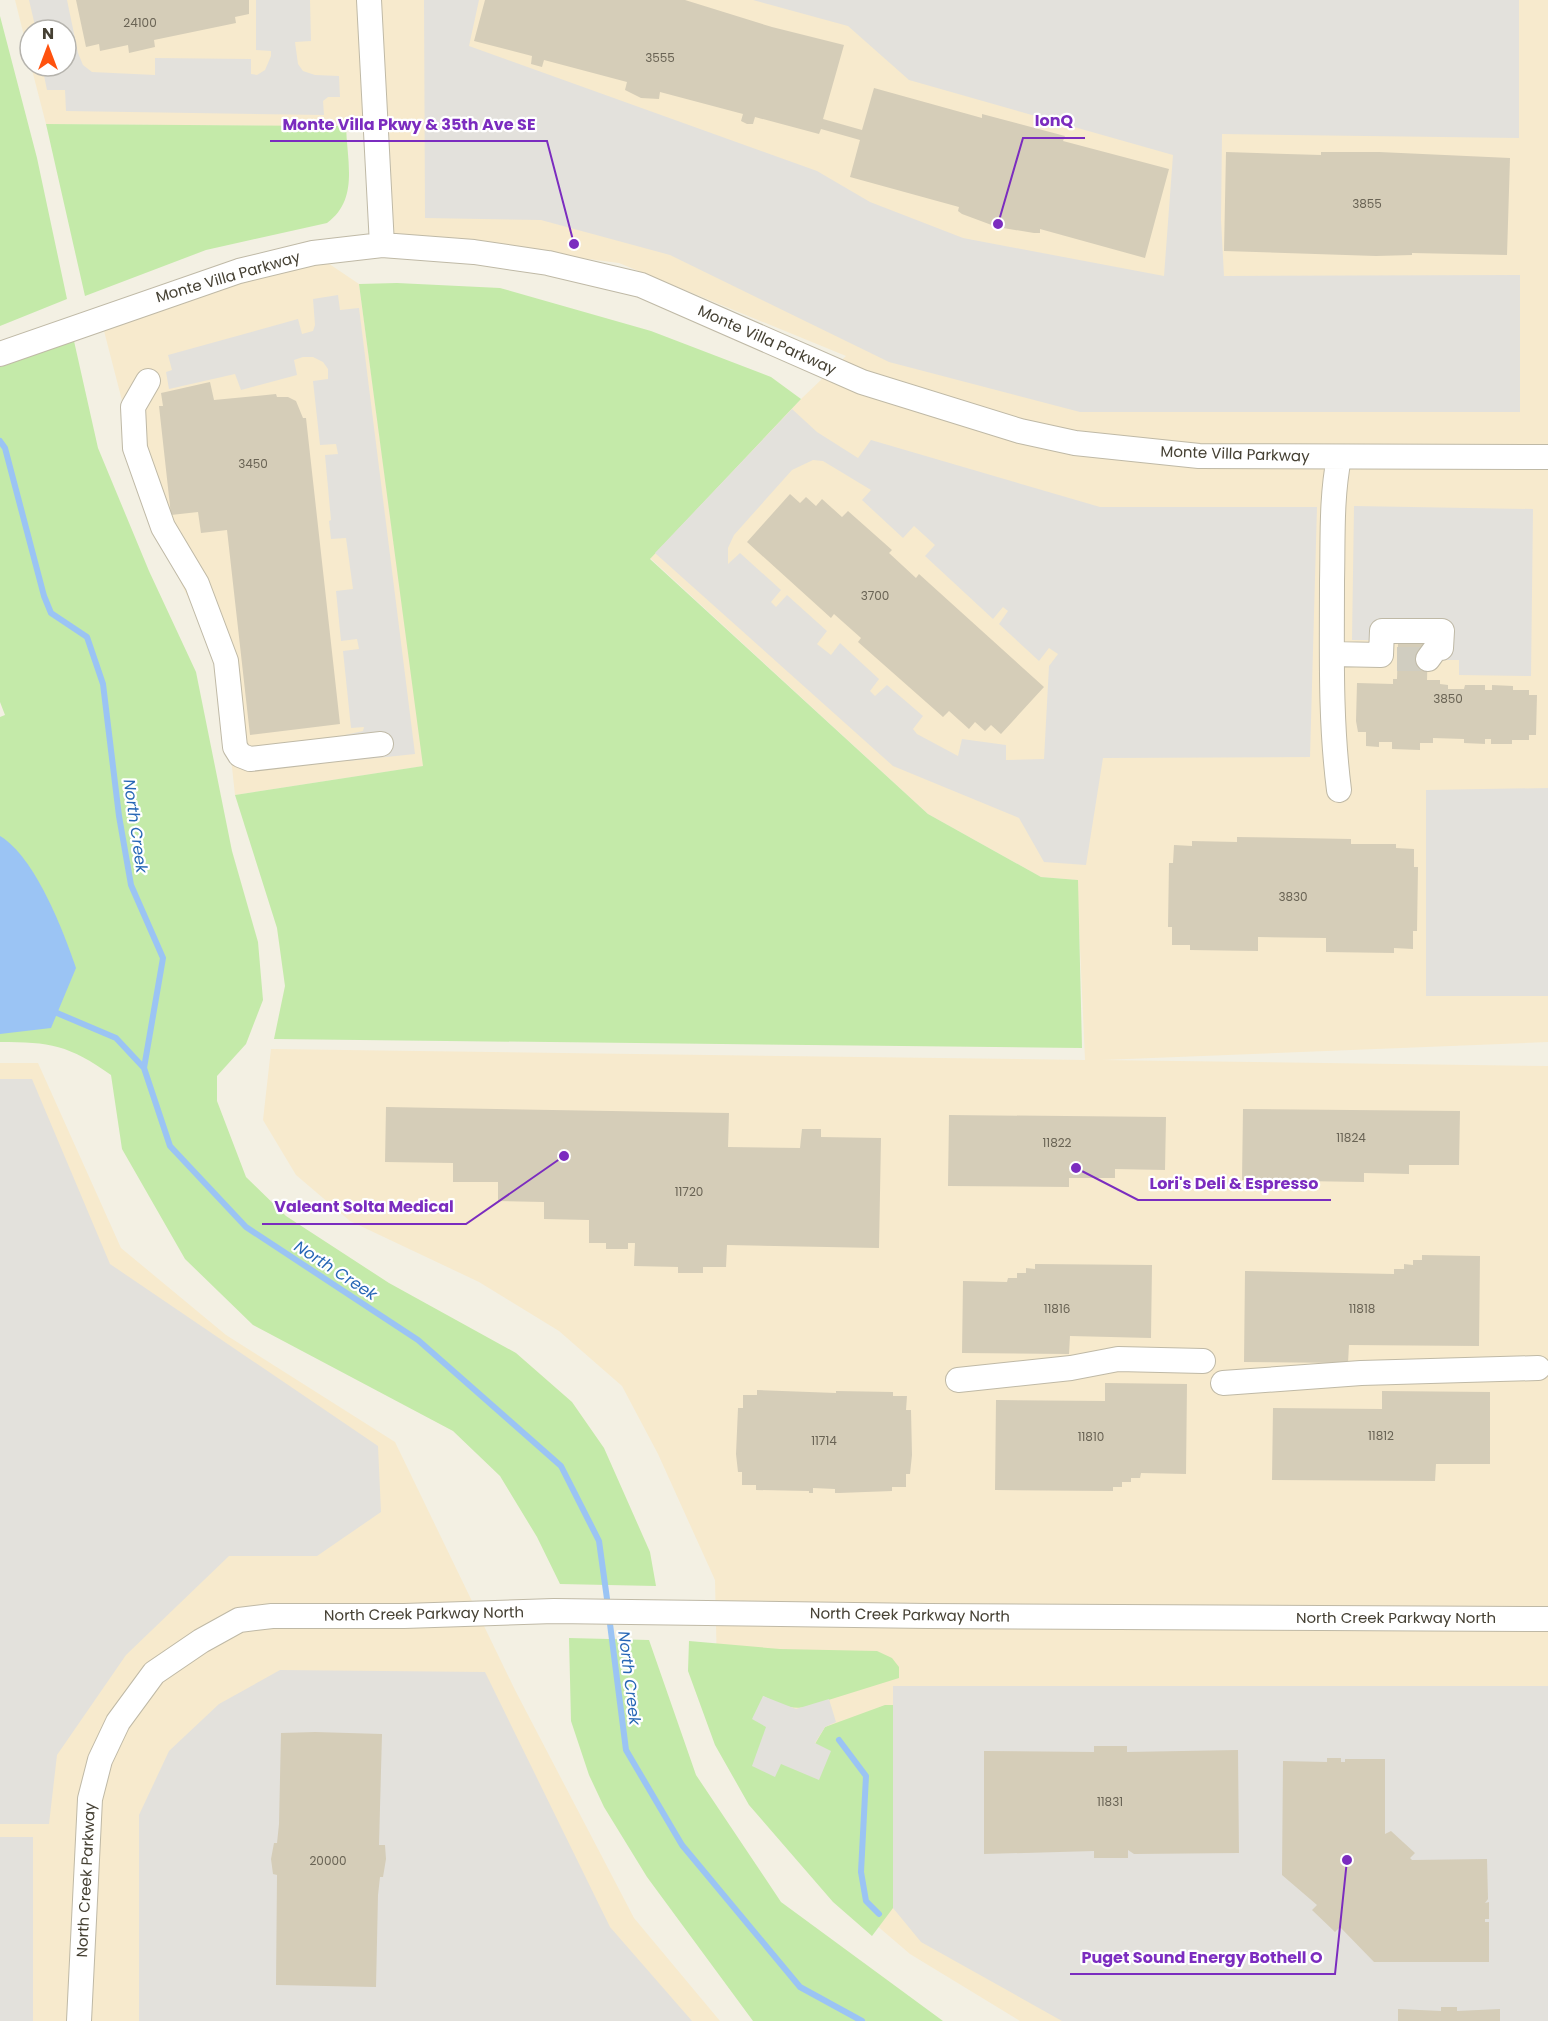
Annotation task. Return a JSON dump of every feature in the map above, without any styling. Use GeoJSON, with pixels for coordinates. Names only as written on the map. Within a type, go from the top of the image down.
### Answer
{"type":"FeatureCollection","features":[{"type":"Feature","properties":{"kind":"street"},"geometry":{"type":"LineString","coordinates":[[369,0],[382,245]]}},
{"type":"Feature","properties":{"kind":"street","name":"Monte Villa Parkway"},"geometry":{"type":"LineString","coordinates":[[5,352],[239,271],[313,253],[382,245],[474,252],[548,264],[641,285],[862,382],[957,412],[1075,443],[1199,456],[1548,457]]}},
{"type":"Feature","properties":{"kind":"street"},"geometry":{"type":"LineString","coordinates":[[148,381],[133,407],[135,448],[163,526],[197,584],[210,614],[226,661],[235,747],[240,755],[250,759],[381,744]]}},
{"type":"Feature","properties":{"kind":"street"},"geometry":{"type":"LineString","coordinates":[[1339,458],[1335,478],[1331,729],[1339,790]]}},
{"type":"Feature","properties":{"kind":"street"},"geometry":{"type":"LineString","coordinates":[[1332,654],[1389,657],[1382,631],[1442,632],[1441,648],[1436,648],[1428,658]]}},
{"type":"Feature","properties":{"kind":"street"},"geometry":{"type":"LineString","coordinates":[[958,1380],[1071,1368],[1118,1359],[1203,1361]]}},
{"type":"Feature","properties":{"kind":"street"},"geometry":{"type":"LineString","coordinates":[[1223,1383],[1361,1373],[1538,1368]]}},
{"type":"Feature","properties":{"kind":"street","name":"North Creek Parkway North"},"geometry":{"type":"LineString","coordinates":[[272,1616],[649,1611],[928,1616],[1548,1619]]}},
{"type":"Feature","properties":{"kind":"street","name":"North Creek Parkway"},"geometry":{"type":"LineString","coordinates":[[79,2021],[90,1799],[100,1760],[118,1722],[154,1673],[239,1620],[272,1616]]}},
{"type":"Feature","properties":{"kind":"shaded area"},"geometry":{"type":"Polygon","coordinates":[[[15,0],[1548,0],[1548,1042],[1102,1060],[1548,1066],[1548,2021],[1020,2021],[910,1954],[868,1918],[717,1670],[715,1580],[658,1454],[622,1386],[559,1331],[479,1282],[350,1221],[296,1175],[263,1120],[271,1049],[1085,1060],[1077,880],[1041,877],[928,814],[650,558],[801,399],[846,356],[619,263],[393,234],[389,127],[46,124],[34,78],[78,78],[78,18],[20,18],[15,0]]]}},
{"type":"Feature","properties":{"kind":"shaded area"},"geometry":{"type":"Polygon","coordinates":[[[29,0],[67,0],[71,18],[33,18],[29,0]]]}},
{"type":"Feature","properties":{"kind":"shaded area"},"geometry":{"type":"Polygon","coordinates":[[[256,0],[310,0],[311,41],[295,42],[298,64],[303,71],[315,75],[339,76],[340,97],[328,97],[323,101],[324,115],[66,111],[65,90],[47,90],[44,78],[78,78],[78,53],[83,65],[92,72],[155,75],[155,58],[251,59],[251,74],[257,75],[265,70],[271,51],[256,50],[256,0]]]}},
{"type":"Feature","properties":{"kind":"shaded area"},"geometry":{"type":"Polygon","coordinates":[[[424,0],[479,0],[469,46],[817,171],[870,202],[963,238],[1164,276],[1173,155],[909,80],[848,26],[753,0],[1519,0],[1519,138],[1222,134],[1221,220],[1224,276],[1520,275],[1520,412],[1080,412],[889,362],[670,255],[541,220],[425,218],[424,0]]]}},
{"type":"Feature","properties":{"kind":"shaded area"},"geometry":{"type":"Polygon","coordinates":[[[313,253],[359,284],[424,766],[235,795],[221,665],[156,532],[103,327],[313,253]]]}},
{"type":"Feature","properties":{"kind":"shaded area"},"geometry":{"type":"Polygon","coordinates":[[[338,295],[340,310],[359,308],[415,754],[348,761],[345,735],[363,731],[364,727],[351,728],[343,651],[359,649],[357,639],[341,641],[336,591],[353,589],[346,538],[331,539],[329,521],[331,520],[325,455],[338,454],[336,444],[320,445],[313,381],[328,379],[328,369],[323,362],[313,357],[303,357],[294,360],[297,375],[241,390],[235,374],[169,389],[166,372],[172,370],[168,355],[298,319],[302,334],[313,331],[315,325],[313,299],[338,295]]]}},
{"type":"Feature","properties":{"kind":"shaded area"},"geometry":{"type":"Polygon","coordinates":[[[792,409],[817,432],[858,458],[871,440],[1100,507],[1317,507],[1310,757],[1103,758],[1086,865],[1044,862],[1019,818],[893,766],[655,553],[792,409]],[[813,460],[792,470],[734,535],[728,548],[728,564],[740,553],[781,590],[771,602],[776,607],[787,595],[827,631],[817,644],[831,655],[840,643],[879,679],[870,691],[875,696],[887,685],[923,716],[913,729],[917,734],[958,756],[962,739],[1006,745],[1006,760],[1044,759],[1049,666],[1058,654],[1049,648],[1039,661],[999,624],[1008,611],[1003,607],[993,619],[925,556],[935,545],[914,526],[903,538],[862,500],[871,490],[823,461],[813,460]]]}},
{"type":"Feature","properties":{"kind":"shaded area"},"geometry":{"type":"Polygon","coordinates":[[[1354,506],[1533,509],[1531,676],[1459,675],[1459,660],[1436,660],[1436,641],[1352,640],[1354,506]]]}},
{"type":"Feature","properties":{"kind":"shaded area"},"geometry":{"type":"Polygon","coordinates":[[[1548,788],[1548,996],[1426,996],[1426,790],[1548,788]]]}},
{"type":"Feature","properties":{"kind":"shaded area"},"geometry":{"type":"Polygon","coordinates":[[[0,1063],[38,1063],[121,1248],[226,1335],[395,1442],[515,1690],[634,1918],[720,2021],[0,2021],[0,1063]]]}},
{"type":"Feature","properties":{"kind":"shaded area"},"geometry":{"type":"Polygon","coordinates":[[[0,1079],[32,1079],[110,1264],[378,1446],[381,1512],[317,1556],[229,1556],[126,1655],[57,1755],[49,1824],[0,1824],[0,1079]]]}},
{"type":"Feature","properties":{"kind":"shaded area"},"geometry":{"type":"Polygon","coordinates":[[[280,1670],[485,1672],[610,1927],[692,2021],[139,2021],[139,1815],[169,1751],[219,1704],[280,1670]]]}},
{"type":"Feature","properties":{"kind":"shaded area"},"geometry":{"type":"Polygon","coordinates":[[[893,1686],[1548,1686],[1548,2021],[1062,2021],[921,1942],[893,1908],[893,1686]]]}},
{"type":"Feature","properties":{"kind":"shaded area"},"geometry":{"type":"Polygon","coordinates":[[[763,1696],[796,1709],[829,1699],[836,1722],[825,1727],[815,1743],[831,1751],[819,1780],[781,1764],[775,1777],[752,1766],[766,1727],[752,1719],[763,1696]]]}},
{"type":"Feature","properties":{"kind":"shaded area"},"geometry":{"type":"Polygon","coordinates":[[[0,1837],[33,1837],[33,2021],[0,2021],[0,1837]]]}},
{"type":"Feature","properties":{"kind":"green space"},"geometry":{"type":"Polygon","coordinates":[[[0,16],[37,158],[67,299],[0,326],[0,16]]]}},
{"type":"Feature","properties":{"kind":"green space"},"geometry":{"type":"Polygon","coordinates":[[[46,124],[346,126],[349,166],[347,192],[344,203],[337,214],[327,223],[206,250],[85,296],[46,124]]]}},
{"type":"Feature","properties":{"kind":"green space"},"geometry":{"type":"Polygon","coordinates":[[[397,283],[500,288],[651,331],[771,377],[801,399],[650,559],[928,814],[1041,877],[1078,880],[1082,1048],[274,1039],[285,986],[277,928],[235,795],[423,766],[359,284],[397,283]]]}},
{"type":"Feature","properties":{"kind":"green space"},"geometry":{"type":"Polygon","coordinates":[[[74,341],[98,448],[149,571],[196,672],[232,851],[258,942],[263,1000],[246,1044],[217,1076],[217,1101],[246,1177],[286,1216],[389,1283],[516,1353],[572,1402],[604,1448],[650,1552],[656,1586],[560,1584],[537,1537],[500,1476],[453,1431],[253,1325],[185,1259],[122,1149],[111,1075],[83,1057],[58,1047],[33,1043],[0,1042],[0,717],[5,715],[0,702],[0,367],[74,341]]]}},
{"type":"Feature","properties":{"kind":"green space"},"geometry":{"type":"Polygon","coordinates":[[[569,1638],[649,1640],[696,1775],[781,1902],[943,2021],[753,2021],[647,1877],[604,1807],[589,1775],[571,1721],[569,1638]]]}},
{"type":"Feature","properties":{"kind":"green space"},"geometry":{"type":"Polygon","coordinates":[[[689,1641],[780,1649],[877,1651],[892,1658],[899,1667],[899,1678],[806,1707],[789,1707],[763,1696],[767,1726],[781,1764],[815,1744],[825,1727],[885,1705],[893,1705],[893,1908],[872,1936],[833,1902],[749,1805],[715,1745],[688,1671],[689,1641]]]}},
{"type":"Feature","properties":{"kind":"water"},"geometry":{"type":"Polygon","coordinates":[[[0,836],[13,846],[36,877],[64,934],[76,968],[51,1028],[0,1034],[0,836]]]}},
{"type":"Feature","properties":{"kind":"building"},"geometry":{"type":"Polygon","coordinates":[[[76,0],[249,0],[249,14],[235,17],[236,23],[154,40],[155,47],[129,53],[128,45],[100,51],[99,44],[86,47],[76,0]]]}},
{"type":"Feature","properties":{"kind":"building"},"geometry":{"type":"Polygon","coordinates":[[[485,0],[685,0],[772,27],[844,45],[823,119],[862,130],[874,88],[982,118],[982,114],[1065,136],[1063,141],[1169,169],[1145,258],[1040,229],[1040,233],[1034,233],[997,227],[962,214],[958,211],[959,207],[850,177],[860,140],[821,129],[819,134],[755,117],[753,124],[747,124],[741,121],[743,114],[660,92],[659,99],[641,98],[625,90],[627,82],[544,60],[542,67],[531,64],[532,56],[474,41],[485,0]]]}},
{"type":"Feature","properties":{"kind":"building"},"geometry":{"type":"Polygon","coordinates":[[[1226,152],[1321,155],[1321,152],[1379,152],[1510,158],[1507,255],[1412,253],[1412,255],[1376,256],[1224,251],[1226,152]]]}},
{"type":"Feature","properties":{"kind":"building"},"geometry":{"type":"Polygon","coordinates":[[[210,382],[214,400],[276,394],[277,397],[288,397],[296,401],[303,418],[306,418],[340,724],[250,735],[227,530],[201,533],[198,512],[171,515],[159,406],[163,406],[161,393],[210,382]]]}},
{"type":"Feature","properties":{"kind":"building"},"geometry":{"type":"Polygon","coordinates":[[[790,494],[800,503],[806,497],[816,506],[822,499],[842,517],[848,511],[892,550],[889,553],[916,578],[919,574],[1044,687],[1001,734],[991,725],[985,731],[975,722],[969,729],[949,711],[943,717],[858,642],[861,638],[834,614],[831,618],[747,542],[790,494]]]}},
{"type":"Feature","properties":{"kind":"building"},"geometry":{"type":"Polygon","coordinates":[[[1398,643],[1428,644],[1427,680],[1440,680],[1440,684],[1448,685],[1448,689],[1464,689],[1465,685],[1485,685],[1485,690],[1492,690],[1492,685],[1513,686],[1513,690],[1529,690],[1529,695],[1537,695],[1536,735],[1529,735],[1529,740],[1512,740],[1512,744],[1491,744],[1491,739],[1485,739],[1485,744],[1464,743],[1464,739],[1433,738],[1433,743],[1420,743],[1420,750],[1392,749],[1392,742],[1379,742],[1379,747],[1366,746],[1366,732],[1358,732],[1356,721],[1357,683],[1393,684],[1393,679],[1397,679],[1398,643]]]}},
{"type":"Feature","properties":{"kind":"building"},"geometry":{"type":"Polygon","coordinates":[[[1237,837],[1351,839],[1351,844],[1396,844],[1396,848],[1414,849],[1414,867],[1418,867],[1417,931],[1413,931],[1413,949],[1394,948],[1394,953],[1326,952],[1326,938],[1258,937],[1258,951],[1190,950],[1190,945],[1172,945],[1172,927],[1168,927],[1169,863],[1173,863],[1174,845],[1192,846],[1192,841],[1237,842],[1237,837]]]}},
{"type":"Feature","properties":{"kind":"building"},"geometry":{"type":"Polygon","coordinates":[[[386,1107],[729,1113],[728,1147],[800,1148],[802,1129],[821,1129],[821,1137],[881,1138],[879,1248],[727,1245],[726,1267],[703,1267],[703,1273],[678,1273],[678,1267],[634,1266],[635,1243],[628,1243],[628,1249],[606,1249],[606,1243],[589,1243],[589,1220],[544,1219],[544,1202],[498,1201],[498,1182],[453,1182],[453,1163],[385,1162],[386,1107]]]}},
{"type":"Feature","properties":{"kind":"building"},"geometry":{"type":"Polygon","coordinates":[[[1243,1109],[1460,1111],[1459,1165],[1409,1165],[1409,1174],[1364,1173],[1364,1182],[1242,1180],[1243,1109]]]}},
{"type":"Feature","properties":{"kind":"building"},"geometry":{"type":"Polygon","coordinates":[[[949,1115],[1166,1117],[1165,1170],[1115,1169],[1115,1178],[1069,1178],[1069,1187],[948,1186],[949,1115]]]}},
{"type":"Feature","properties":{"kind":"building"},"geometry":{"type":"Polygon","coordinates":[[[1422,1255],[1480,1256],[1479,1346],[1349,1345],[1348,1363],[1244,1362],[1245,1271],[1394,1274],[1394,1269],[1404,1269],[1404,1264],[1413,1265],[1413,1260],[1422,1260],[1422,1255]]]}},
{"type":"Feature","properties":{"kind":"building"},"geometry":{"type":"Polygon","coordinates":[[[1035,1264],[1152,1265],[1151,1338],[1070,1336],[1069,1354],[962,1353],[963,1281],[1007,1282],[1008,1278],[1017,1278],[1017,1273],[1026,1273],[1026,1268],[1035,1269],[1035,1264]]]}},
{"type":"Feature","properties":{"kind":"building"},"geometry":{"type":"Polygon","coordinates":[[[1105,1383],[1187,1384],[1186,1474],[1141,1473],[1140,1478],[1131,1478],[1131,1482],[1122,1482],[1122,1487],[1113,1487],[1113,1491],[995,1490],[996,1400],[1105,1401],[1105,1383]]]}},
{"type":"Feature","properties":{"kind":"building"},"geometry":{"type":"Polygon","coordinates":[[[757,1390],[836,1393],[836,1391],[893,1392],[893,1396],[907,1396],[906,1410],[911,1410],[912,1455],[910,1474],[906,1474],[906,1487],[892,1487],[892,1491],[839,1493],[835,1493],[835,1489],[813,1488],[813,1493],[809,1493],[809,1491],[756,1490],[756,1485],[742,1485],[742,1472],[738,1472],[736,1454],[738,1408],[743,1408],[743,1395],[757,1395],[757,1390]]]}},
{"type":"Feature","properties":{"kind":"building"},"geometry":{"type":"Polygon","coordinates":[[[1382,1391],[1490,1392],[1490,1464],[1436,1464],[1435,1481],[1272,1480],[1273,1408],[1382,1409],[1382,1391]]]}},
{"type":"Feature","properties":{"kind":"building"},"geometry":{"type":"Polygon","coordinates":[[[281,1733],[382,1734],[379,1845],[385,1845],[386,1859],[383,1877],[380,1877],[378,1895],[376,1987],[276,1985],[277,1875],[273,1874],[271,1859],[274,1843],[277,1843],[279,1824],[281,1733]]]}},
{"type":"Feature","properties":{"kind":"building"},"geometry":{"type":"Polygon","coordinates":[[[1094,1746],[1127,1746],[1127,1752],[1238,1750],[1239,1853],[1134,1854],[1128,1850],[1128,1858],[1094,1858],[1094,1851],[984,1854],[984,1751],[1094,1752],[1094,1746]]]}},
{"type":"Feature","properties":{"kind":"building"},"geometry":{"type":"Polygon","coordinates":[[[1327,1758],[1341,1758],[1341,1762],[1345,1762],[1345,1759],[1385,1759],[1385,1834],[1391,1831],[1415,1853],[1410,1858],[1412,1860],[1487,1859],[1488,1899],[1485,1903],[1489,1902],[1489,1919],[1485,1919],[1485,1922],[1489,1922],[1489,1962],[1374,1962],[1340,1927],[1335,1932],[1312,1910],[1317,1905],[1282,1875],[1283,1761],[1327,1762],[1327,1758]]]}},
{"type":"Feature","properties":{"kind":"building"},"geometry":{"type":"Polygon","coordinates":[[[1441,2007],[1457,2007],[1457,2011],[1500,2009],[1500,2021],[1398,2021],[1398,2009],[1441,2011],[1441,2007]]]}},
{"type":"Feature","properties":{"kind":"waterway","name":"North Creek"},"geometry":{"type":"LineString","coordinates":[[0,441],[5,448],[44,596],[51,613],[87,637],[103,684],[119,816],[131,885],[163,958],[144,1068],[170,1146],[246,1227],[418,1340],[561,1466],[599,1541],[608,1606]]}},
{"type":"Feature","properties":{"kind":"waterway"},"geometry":{"type":"LineString","coordinates":[[57,1013],[116,1038],[144,1068]]}},
{"type":"Feature","properties":{"kind":"waterway","name":"North Creek"},"geometry":{"type":"LineString","coordinates":[[609,1616],[626,1750],[682,1845],[800,1987],[862,2021]]}},
{"type":"Feature","properties":{"kind":"waterway"},"geometry":{"type":"LineString","coordinates":[[839,1740],[866,1776],[861,1872],[866,1901],[879,1914]]}},
{"type":"Feature","properties":{"kind":"tunnel"},"geometry":{"type":"LineString","coordinates":[[1397,659],[1428,659]]}},
{"type":"Feature","properties":{"kind":"place","name":"IonQ"},"geometry":{"type":"Point","coordinates":[998,224]}},
{"type":"Feature","properties":{"kind":"place","name":"Monte Villa Pkwy & 35th Ave SE"},"geometry":{"type":"Point","coordinates":[574,244]}},
{"type":"Feature","properties":{"kind":"place","name":"Valeant Solta Medical"},"geometry":{"type":"Point","coordinates":[564,1156]}},
{"type":"Feature","properties":{"kind":"place","name":"Lori's Deli & Espresso"},"geometry":{"type":"Point","coordinates":[1076,1168]}},
{"type":"Feature","properties":{"kind":"place","name":"Puget Sound Energy Bothell O"},"geometry":{"type":"Point","coordinates":[1347,1860]}}]}
